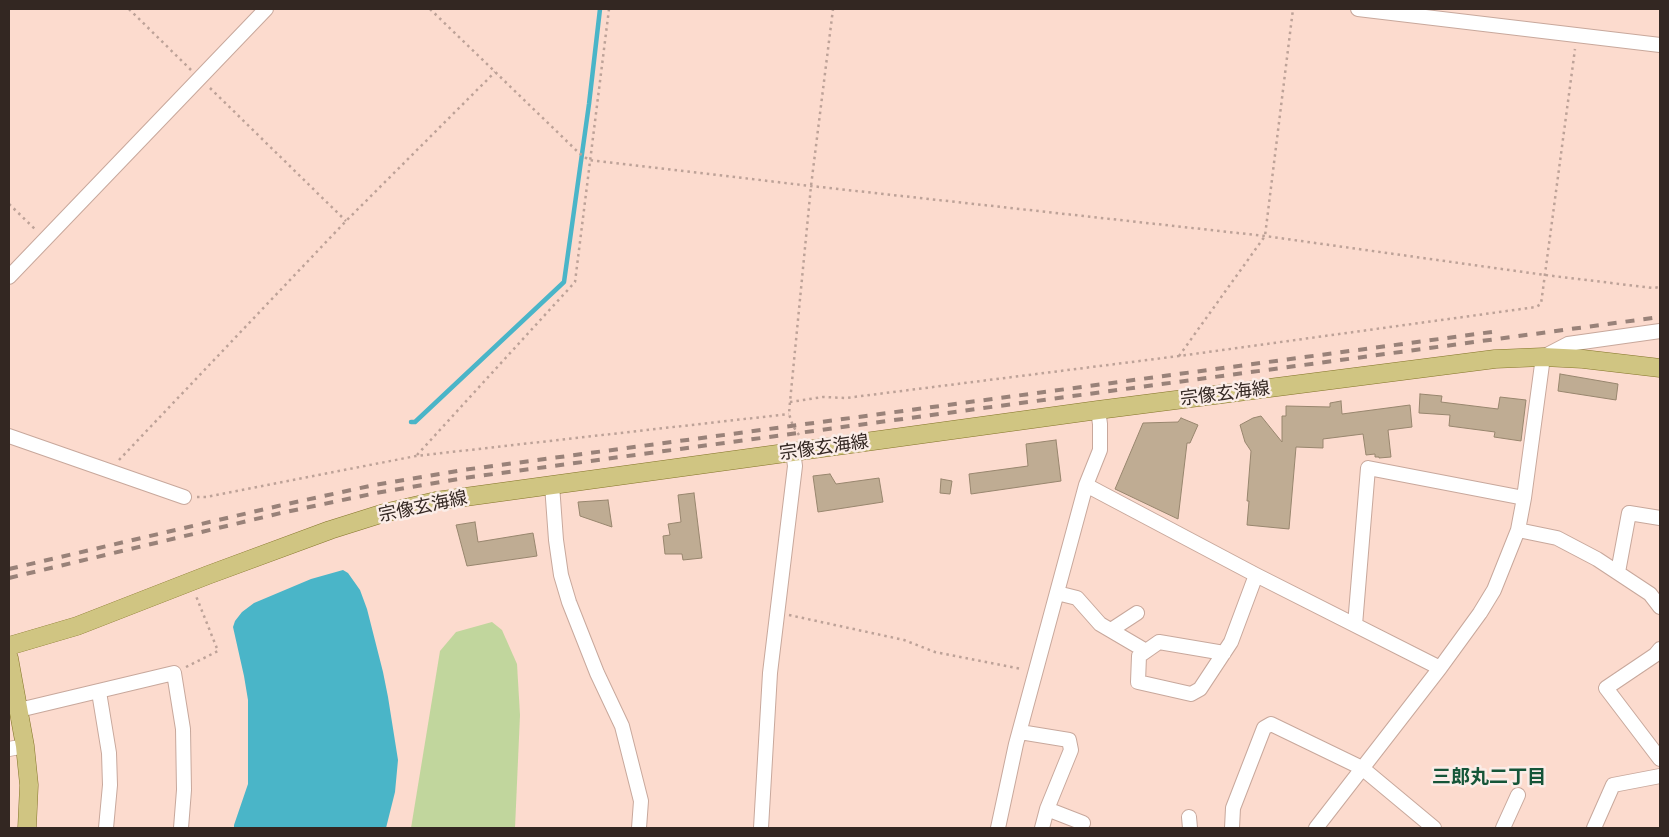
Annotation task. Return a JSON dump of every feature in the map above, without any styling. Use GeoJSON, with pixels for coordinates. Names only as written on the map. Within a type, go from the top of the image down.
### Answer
{"type":"FeatureCollection","features":[{"type":"Feature","properties":{"kind":"main road","name":"宗像玄海線"},"geometry":{"type":"LineString","coordinates":[[9,646],[77,626],[330,530],[384,513],[436,501],[1098,410],[1495,359],[1583,359],[1660,368]]}},
{"type":"Feature","properties":{"kind":"main road"},"geometry":{"type":"LineString","coordinates":[[9,658],[19,710],[17,747],[29,785],[27,828]]}},
{"type":"Feature","properties":{"kind":"street"},"geometry":{"type":"LineString","coordinates":[[9,277],[44,238],[266,9]]}},
{"type":"Feature","properties":{"kind":"street"},"geometry":{"type":"LineString","coordinates":[[1358,9],[1660,45]]}},
{"type":"Feature","properties":{"kind":"street"},"geometry":{"type":"LineString","coordinates":[[1316,828],[1440,668],[1480,613],[1494,590],[1518,530],[1543,358],[1568,344],[1660,331]]}},
{"type":"Feature","properties":{"kind":"street"},"geometry":{"type":"LineString","coordinates":[[998,828],[1020,732],[1086,485],[1100,450],[1098,410]]}},
{"type":"Feature","properties":{"kind":"street"},"geometry":{"type":"LineString","coordinates":[[9,436],[184,496]]}},
{"type":"Feature","properties":{"kind":"street"},"geometry":{"type":"LineString","coordinates":[[761,828],[770,673],[795,466],[799,451]]}},
{"type":"Feature","properties":{"kind":"street"},"geometry":{"type":"LineString","coordinates":[[1355,625],[1368,468],[1524,498]]}},
{"type":"Feature","properties":{"kind":"street"},"geometry":{"type":"LineString","coordinates":[[552,485],[561,575],[569,602],[597,673],[622,726],[640,801],[639,828]]}},
{"type":"Feature","properties":{"kind":"street"},"geometry":{"type":"LineString","coordinates":[[1086,485],[1256,575],[1440,668]]}},
{"type":"Feature","properties":{"kind":"street"},"geometry":{"type":"LineString","coordinates":[[1618,572],[1629,513],[1660,518]]}},
{"type":"Feature","properties":{"kind":"street"},"geometry":{"type":"LineString","coordinates":[[1518,530],[1557,538],[1618,572],[1650,594],[1660,606]]}},
{"type":"Feature","properties":{"kind":"street"},"geometry":{"type":"LineString","coordinates":[[1224,653],[1159,642],[1138,656],[1138,682],[1191,694],[1200,689],[1224,653],[1231,642],[1256,575]]}},
{"type":"Feature","properties":{"kind":"street"},"geometry":{"type":"LineString","coordinates":[[1058,593],[1076,598],[1100,624],[1146,651]]}},
{"type":"Feature","properties":{"kind":"street"},"geometry":{"type":"LineString","coordinates":[[1110,630],[1137,613]]}},
{"type":"Feature","properties":{"kind":"street"},"geometry":{"type":"LineString","coordinates":[[1660,649],[1655,655],[1606,688],[1660,759]]}},
{"type":"Feature","properties":{"kind":"street"},"geometry":{"type":"LineString","coordinates":[[19,710],[174,673],[183,729],[184,790],[180,828]]}},
{"type":"Feature","properties":{"kind":"street"},"geometry":{"type":"LineString","coordinates":[[99,692],[109,753],[110,785],[106,828]]}},
{"type":"Feature","properties":{"kind":"street"},"geometry":{"type":"LineString","coordinates":[[1232,828],[1233,808],[1264,728],[1271,724],[1362,768],[1419,823],[1434,828]]}},
{"type":"Feature","properties":{"kind":"street"},"geometry":{"type":"LineString","coordinates":[[1020,732],[1069,740],[1071,750],[1047,809],[1042,828]]}},
{"type":"Feature","properties":{"kind":"street"},"geometry":{"type":"LineString","coordinates":[[1594,828],[1613,785],[1660,776]]}},
{"type":"Feature","properties":{"kind":"street"},"geometry":{"type":"LineString","coordinates":[[1503,828],[1518,794]]}},
{"type":"Feature","properties":{"kind":"street"},"geometry":{"type":"LineString","coordinates":[[1047,809],[1083,823]]}},
{"type":"Feature","properties":{"kind":"path"},"geometry":{"type":"LineString","coordinates":[[129,9],[346,221]]}},
{"type":"Feature","properties":{"kind":"path"},"geometry":{"type":"LineString","coordinates":[[430,9],[579,154],[589,160],[1264,236],[1545,275],[1654,288],[1660,287]]}},
{"type":"Feature","properties":{"kind":"path"},"geometry":{"type":"LineString","coordinates":[[416,456],[575,282],[609,9]]}},
{"type":"Feature","properties":{"kind":"path"},"geometry":{"type":"LineString","coordinates":[[799,451],[798,433],[793,426],[789,414],[811,186],[833,9]]}},
{"type":"Feature","properties":{"kind":"path"},"geometry":{"type":"LineString","coordinates":[[1179,356],[1264,236],[1293,9]]}},
{"type":"Feature","properties":{"kind":"path"},"geometry":{"type":"LineString","coordinates":[[790,402],[823,397],[846,398],[1179,356],[1536,307],[1541,304],[1577,35]]}},
{"type":"Feature","properties":{"kind":"path"},"geometry":{"type":"LineString","coordinates":[[110,470],[346,221],[495,72]]}},
{"type":"Feature","properties":{"kind":"path"},"geometry":{"type":"LineString","coordinates":[[9,204],[44,238]]}},
{"type":"Feature","properties":{"kind":"path"},"geometry":{"type":"LineString","coordinates":[[184,496],[206,497],[416,456],[789,414]]}},
{"type":"Feature","properties":{"kind":"path"},"geometry":{"type":"LineString","coordinates":[[174,673],[218,651],[191,582]]}},
{"type":"Feature","properties":{"kind":"path"},"geometry":{"type":"LineString","coordinates":[[777,612],[904,640],[935,652],[1036,672]]}},
{"type":"Feature","properties":{"kind":"green space"},"geometry":{"type":"Polygon","coordinates":[[[492,622],[502,630],[517,664],[520,715],[515,828],[411,828],[440,651],[456,632],[492,622]]]}},
{"type":"Feature","properties":{"kind":"water"},"geometry":{"type":"Polygon","coordinates":[[[343,570],[348,573],[360,590],[367,609],[388,697],[398,760],[395,792],[386,828],[234,828],[248,784],[248,700],[233,627],[235,621],[242,612],[254,603],[311,579],[343,570]]]}},
{"type":"Feature","properties":{"kind":"building"},"geometry":{"type":"Polygon","coordinates":[[[1560,374],[1618,384],[1616,400],[1558,391],[1560,374]]]}},
{"type":"Feature","properties":{"kind":"building"},"geometry":{"type":"Polygon","coordinates":[[[1420,394],[1442,396],[1441,402],[1498,409],[1500,397],[1526,400],[1521,441],[1494,437],[1495,432],[1449,426],[1450,415],[1419,413],[1420,394]]]}},
{"type":"Feature","properties":{"kind":"building"},"geometry":{"type":"Polygon","coordinates":[[[1341,401],[1342,414],[1410,405],[1412,427],[1388,430],[1391,457],[1379,458],[1375,457],[1375,454],[1366,455],[1363,434],[1323,439],[1323,448],[1296,447],[1289,529],[1247,525],[1251,451],[1245,442],[1240,425],[1261,416],[1282,442],[1282,416],[1286,416],[1286,406],[1330,407],[1330,403],[1341,401]]]}},
{"type":"Feature","properties":{"kind":"building"},"geometry":{"type":"Polygon","coordinates":[[[1181,418],[1198,425],[1190,443],[1187,443],[1178,519],[1115,489],[1143,423],[1178,422],[1181,418]]]}},
{"type":"Feature","properties":{"kind":"building"},"geometry":{"type":"Polygon","coordinates":[[[1056,440],[1061,481],[971,494],[969,474],[1028,466],[1026,444],[1056,440]]]}},
{"type":"Feature","properties":{"kind":"building"},"geometry":{"type":"Polygon","coordinates":[[[830,474],[836,484],[879,478],[883,502],[818,512],[813,476],[830,474]]]}},
{"type":"Feature","properties":{"kind":"building"},"geometry":{"type":"Polygon","coordinates":[[[941,479],[952,481],[950,494],[940,493],[941,479]]]}},
{"type":"Feature","properties":{"kind":"building"},"geometry":{"type":"Polygon","coordinates":[[[694,493],[702,558],[683,560],[682,554],[665,554],[663,536],[670,535],[668,524],[681,522],[678,495],[694,493]]]}},
{"type":"Feature","properties":{"kind":"building"},"geometry":{"type":"Polygon","coordinates":[[[608,500],[612,527],[580,516],[578,502],[608,500]]]}},
{"type":"Feature","properties":{"kind":"building"},"geometry":{"type":"Polygon","coordinates":[[[475,522],[478,542],[533,533],[537,556],[467,566],[456,525],[475,522]]]}},
{"type":"Feature","properties":{"kind":"waterway"},"geometry":{"type":"LineString","coordinates":[[411,422],[415,422],[564,282],[589,104],[600,9]]}},
{"type":"Feature","properties":{"kind":"railway"},"geometry":{"type":"LineString","coordinates":[[9,578],[281,513],[376,493],[464,478],[1660,317]]}},
{"type":"Feature","properties":{"kind":"railway"},"geometry":{"type":"LineString","coordinates":[[9,569],[374,485],[463,470],[1499,331]]}},
{"type":"Feature","properties":{"kind":"district","name":"三郎丸二丁目"},"geometry":{"type":"Point","coordinates":[1489,778]}}]}
